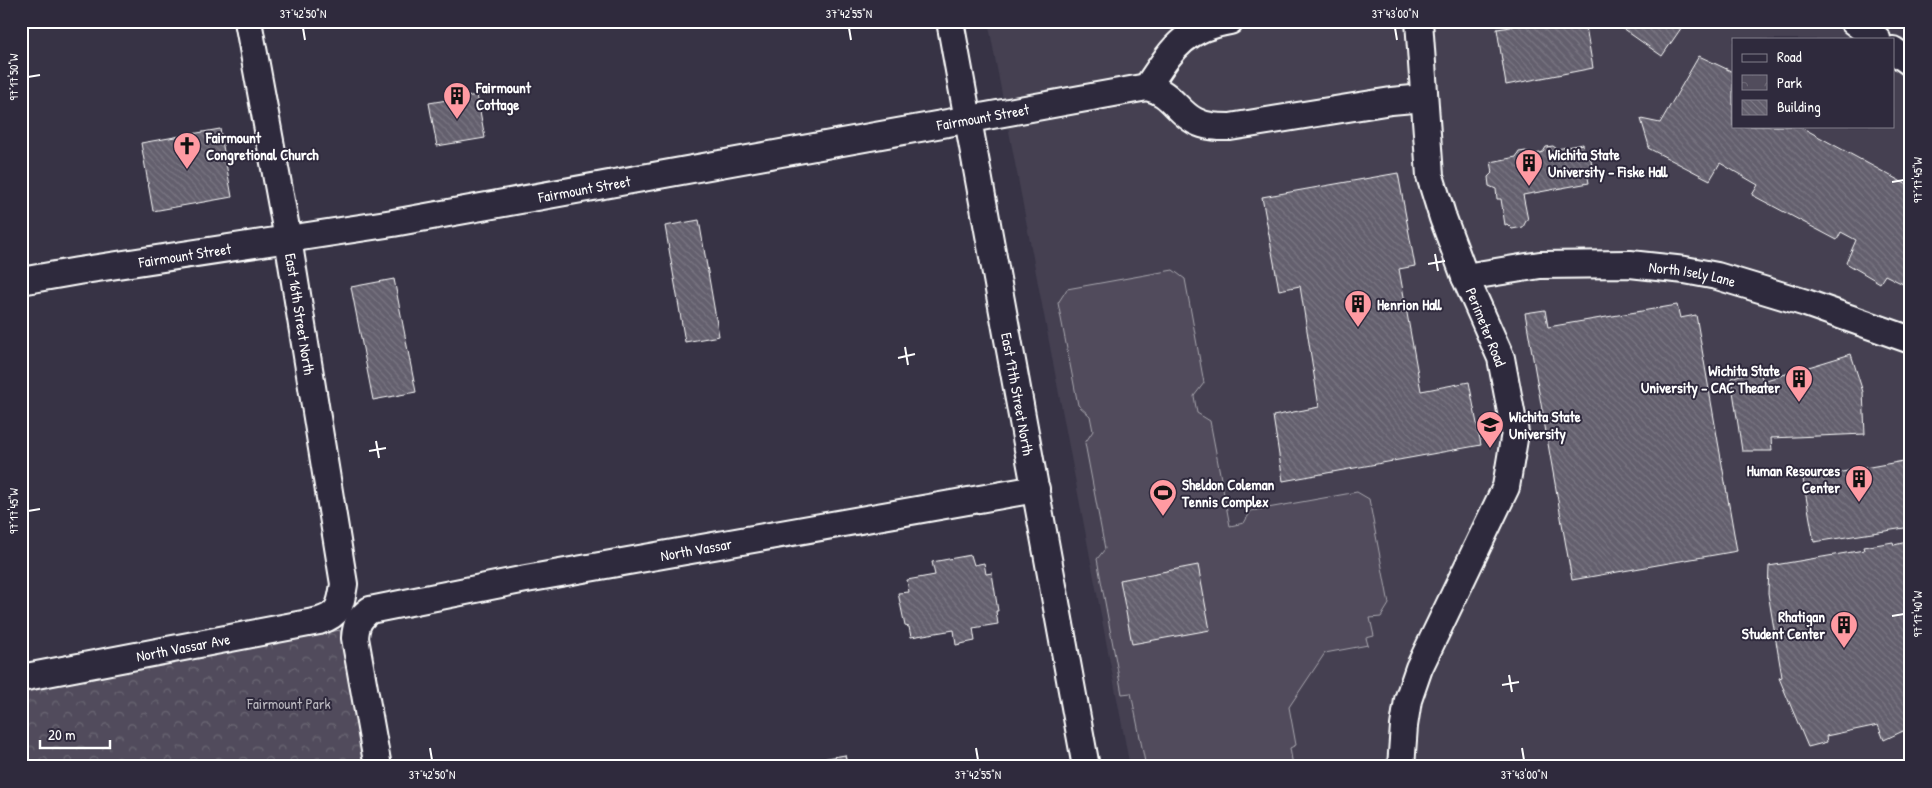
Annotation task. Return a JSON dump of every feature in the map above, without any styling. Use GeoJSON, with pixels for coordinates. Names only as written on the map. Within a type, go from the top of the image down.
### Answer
{"type":"FeatureCollection","features":[{"type":"Feature","properties":{"kind":"street","name":"East 16th Street North"},"geometry":{"type":"LineString","coordinates":[[248,21],[288,239],[344,584],[343,596],[356,627],[355,638],[378,767]]}},
{"type":"Feature","properties":{"kind":"street","name":"East 17th Street North"},"geometry":{"type":"LineString","coordinates":[[950,21],[1086,767]]}},
{"type":"Feature","properties":{"kind":"street"},"geometry":{"type":"LineString","coordinates":[[1230,21],[1213,24],[1194,32],[1179,42],[1147,87],[1155,88],[1168,97],[1194,121],[1212,127],[1230,127],[1391,101],[1424,98]]}},
{"type":"Feature","properties":{"kind":"street","name":"Perimeter Road"},"geometry":{"type":"LineString","coordinates":[[1402,767],[1404,726],[1408,700],[1419,668],[1506,487],[1515,433],[1501,358],[1465,277],[1430,176],[1418,21]]}},
{"type":"Feature","properties":{"kind":"street"},"geometry":{"type":"LineString","coordinates":[[1853,21],[1876,38]]}},
{"type":"Feature","properties":{"kind":"street"},"geometry":{"type":"LineString","coordinates":[[1894,51],[1911,63]]}},
{"type":"Feature","properties":{"kind":"street","name":"Fairmount Street"},"geometry":{"type":"LineString","coordinates":[[21,282],[78,271],[393,223],[1147,87]]}},
{"type":"Feature","properties":{"kind":"street","name":"North Isely Lane"},"geometry":{"type":"LineString","coordinates":[[1465,277],[1540,265],[1630,264],[1685,270],[1717,276],[1806,303],[1911,340]]}},
{"type":"Feature","properties":{"kind":"street","name":"North Vassar"},"geometry":{"type":"LineString","coordinates":[[350,612],[370,610],[526,579],[1036,489]]}},
{"type":"Feature","properties":{"kind":"street","name":"North Vassar Ave"},"geometry":{"type":"LineString","coordinates":[[21,678],[319,621],[350,612]]}},
{"type":"Feature","properties":{"kind":"shaded area","name":"Wichita State University"},"geometry":{"type":"Polygon","coordinates":[[[988,21],[1911,21],[1911,767],[1130,767],[988,21]]]}},
{"type":"Feature","properties":{"kind":"green space","name":"Sheldon Coleman Tennis Complex"},"geometry":{"type":"Polygon","coordinates":[[[1173,270],[1185,279],[1204,383],[1194,396],[1197,413],[1210,421],[1230,526],[1244,523],[1251,511],[1357,492],[1369,499],[1389,604],[1381,617],[1370,618],[1374,636],[1366,638],[1368,645],[1325,653],[1289,707],[1296,745],[1290,748],[1293,766],[1146,767],[1131,693],[1122,694],[1097,559],[1105,549],[1085,443],[1093,431],[1090,416],[1078,405],[1058,303],[1067,289],[1173,270]]]}},
{"type":"Feature","properties":{"kind":"green space","name":"Fairmount Park"},"geometry":{"type":"Polygon","coordinates":[[[340,630],[365,767],[21,767],[21,690],[340,630]]]}},
{"type":"Feature","properties":{"kind":"building"},"geometry":{"type":"Polygon","coordinates":[[[1516,21],[1585,21],[1593,68],[1506,85],[1497,29],[1511,27],[1516,21]]]}},
{"type":"Feature","properties":{"kind":"building"},"geometry":{"type":"Polygon","coordinates":[[[1612,21],[1686,21],[1662,56],[1612,21]]]}},
{"type":"Feature","properties":{"kind":"building"},"geometry":{"type":"Polygon","coordinates":[[[1699,56],[1732,72],[1732,128],[1803,128],[1911,187],[1911,288],[1885,275],[1880,283],[1846,263],[1856,240],[1841,232],[1837,240],[1752,195],[1758,185],[1720,163],[1710,180],[1648,148],[1641,119],[1660,123],[1699,56]]]}},
{"type":"Feature","properties":{"kind":"building","name":"Fairmount Cottage"},"geometry":{"type":"Polygon","coordinates":[[[477,95],[485,138],[437,146],[429,103],[477,95]]]}},
{"type":"Feature","properties":{"kind":"building","name":"Fairmount Congretional Church"},"geometry":{"type":"Polygon","coordinates":[[[220,129],[232,197],[153,211],[141,143],[220,129]]]}},
{"type":"Feature","properties":{"kind":"building","name":"Wichita State University - Fiske Hall"},"geometry":{"type":"Polygon","coordinates":[[[1583,144],[1585,156],[1591,159],[1592,167],[1587,172],[1589,183],[1523,195],[1528,220],[1523,227],[1512,229],[1507,224],[1505,225],[1501,199],[1497,199],[1496,189],[1489,186],[1488,177],[1493,172],[1491,162],[1516,157],[1519,152],[1526,151],[1530,154],[1536,154],[1543,152],[1546,147],[1553,146],[1557,149],[1583,144]]]}},
{"type":"Feature","properties":{"kind":"building","name":"Henrion Hall"},"geometry":{"type":"Polygon","coordinates":[[[1398,173],[1415,266],[1399,269],[1421,391],[1469,382],[1481,445],[1283,481],[1273,416],[1319,407],[1300,286],[1279,290],[1262,197],[1398,173]]]}},
{"type":"Feature","properties":{"kind":"building"},"geometry":{"type":"Polygon","coordinates":[[[699,220],[719,336],[685,342],[665,226],[699,220]]]}},
{"type":"Feature","properties":{"kind":"building"},"geometry":{"type":"Polygon","coordinates":[[[394,279],[416,392],[373,400],[351,287],[394,279]]]}},
{"type":"Feature","properties":{"kind":"building"},"geometry":{"type":"Polygon","coordinates":[[[1677,305],[1680,318],[1696,315],[1737,551],[1572,580],[1525,313],[1545,310],[1548,327],[1677,305]]]}},
{"type":"Feature","properties":{"kind":"building","name":"Wichita State University - CAC Theater"},"geometry":{"type":"Polygon","coordinates":[[[1851,354],[1863,392],[1865,434],[1771,438],[1772,451],[1742,451],[1731,378],[1759,369],[1763,381],[1851,354]]]}},
{"type":"Feature","properties":{"kind":"building","name":"Human Resources Center"},"geometry":{"type":"Polygon","coordinates":[[[1909,460],[1911,470],[1911,527],[1814,542],[1803,479],[1909,460]]]}},
{"type":"Feature","properties":{"kind":"building","name":"Rhatigan Student Center"},"geometry":{"type":"Polygon","coordinates":[[[1911,541],[1911,735],[1903,731],[1884,740],[1878,725],[1826,736],[1827,742],[1808,747],[1779,678],[1782,677],[1768,593],[1769,566],[1864,550],[1863,547],[1893,542],[1894,545],[1911,541]]]}},
{"type":"Feature","properties":{"kind":"building"},"geometry":{"type":"Polygon","coordinates":[[[971,555],[974,565],[984,563],[986,574],[992,573],[998,611],[996,611],[998,624],[973,628],[975,641],[956,645],[954,630],[911,637],[909,627],[905,626],[898,593],[909,592],[907,580],[935,575],[932,562],[971,555]]]}},
{"type":"Feature","properties":{"kind":"building"},"geometry":{"type":"Polygon","coordinates":[[[1198,565],[1210,630],[1132,644],[1120,580],[1198,565]]]}},
{"type":"Feature","properties":{"kind":"building"},"geometry":{"type":"Polygon","coordinates":[[[845,755],[848,767],[805,767],[804,762],[845,755]]]}},
{"type":"Feature","properties":{"kind":"place","name":"Fairmount Cottage"},"geometry":{"type":"Point","coordinates":[457,120]}},
{"type":"Feature","properties":{"kind":"place","name":"Fairmount Congretional Church"},"geometry":{"type":"Point","coordinates":[187,170]}},
{"type":"Feature","properties":{"kind":"place","name":"Wichita State University - Fiske Hall"},"geometry":{"type":"Point","coordinates":[1529,187]}},
{"type":"Feature","properties":{"kind":"place","name":"Henrion Hall"},"geometry":{"type":"Point","coordinates":[1358,328]}},
{"type":"Feature","properties":{"kind":"place","name":"Wichita State University - CAC Theater"},"geometry":{"type":"Point","coordinates":[1799,403]}},
{"type":"Feature","properties":{"kind":"place","name":"Wichita State University"},"geometry":{"type":"Point","coordinates":[1490,449]}},
{"type":"Feature","properties":{"kind":"place","name":"Human Resources Center"},"geometry":{"type":"Point","coordinates":[1859,503]}},
{"type":"Feature","properties":{"kind":"place","name":"Sheldon Coleman Tennis Complex"},"geometry":{"type":"Point","coordinates":[1163,517]}},
{"type":"Feature","properties":{"kind":"place","name":"Rhatigan Student Center"},"geometry":{"type":"Point","coordinates":[1844,649]}}]}
